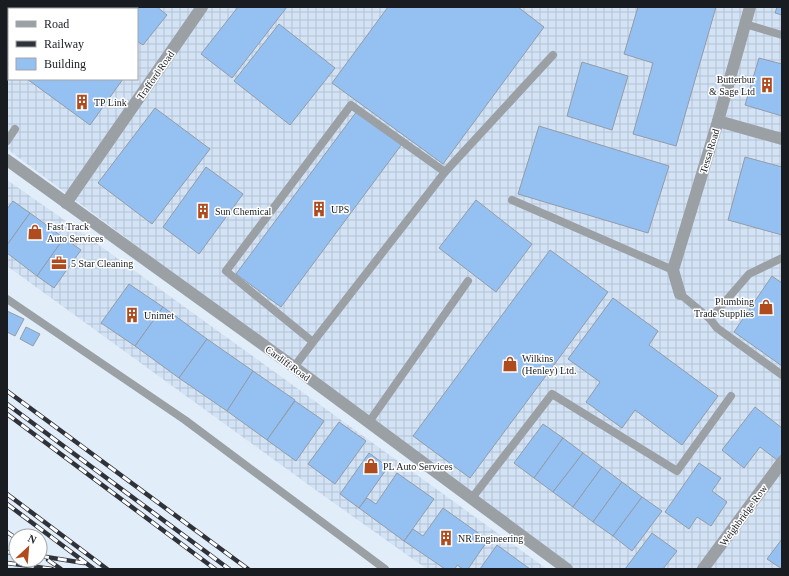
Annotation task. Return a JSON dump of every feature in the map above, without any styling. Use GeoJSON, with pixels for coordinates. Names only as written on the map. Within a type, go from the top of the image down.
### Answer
{"type":"FeatureCollection","features":[{"type":"Feature","properties":{"kind":"street","name":"Trafford Road"},"geometry":{"type":"LineString","coordinates":[[66,203],[202,7]]}},
{"type":"Feature","properties":{"kind":"street","name":"Tessa Road"},"geometry":{"type":"LineString","coordinates":[[673,270],[718,121],[750,7]]}},
{"type":"Feature","properties":{"kind":"street"},"geometry":{"type":"LineString","coordinates":[[718,121],[782,139]]}},
{"type":"Feature","properties":{"kind":"street","name":"Cardiff Road"},"geometry":{"type":"LineString","coordinates":[[7,160],[294,367],[567,569]]}},
{"type":"Feature","properties":{"kind":"street"},"geometry":{"type":"LineString","coordinates":[[673,270],[680,294]]}},
{"type":"Feature","properties":{"kind":"street","name":"Weighbridge Row"},"geometry":{"type":"LineString","coordinates":[[703,569],[782,462]]}},
{"type":"Feature","properties":{"kind":"lane"},"geometry":{"type":"LineString","coordinates":[[745,24],[782,35]]}},
{"type":"Feature","properties":{"kind":"lane"},"geometry":{"type":"LineString","coordinates":[[294,367],[445,172],[553,55]]}},
{"type":"Feature","properties":{"kind":"lane"},"geometry":{"type":"LineString","coordinates":[[313,342],[226,271],[351,105],[445,172]]}},
{"type":"Feature","properties":{"kind":"lane"},"geometry":{"type":"LineString","coordinates":[[7,141],[15,129]]}},
{"type":"Feature","properties":{"kind":"lane"},"geometry":{"type":"LineString","coordinates":[[512,200],[673,270]]}},
{"type":"Feature","properties":{"kind":"lane"},"geometry":{"type":"LineString","coordinates":[[710,319],[749,274],[782,258]]}},
{"type":"Feature","properties":{"kind":"lane"},"geometry":{"type":"LineString","coordinates":[[369,422],[468,281]]}},
{"type":"Feature","properties":{"kind":"lane"},"geometry":{"type":"LineString","coordinates":[[680,294],[710,319],[716,328],[782,375]]}},
{"type":"Feature","properties":{"kind":"lane"},"geometry":{"type":"LineString","coordinates":[[7,299],[185,420],[385,569]]}},
{"type":"Feature","properties":{"kind":"lane"},"geometry":{"type":"LineString","coordinates":[[472,498],[552,394],[676,471],[731,396]]}},
{"type":"Feature","properties":{"kind":"shaded area"},"geometry":{"type":"Polygon","coordinates":[[[7,7],[782,7],[782,569],[569,569],[7,149],[7,7]]]}},
{"type":"Feature","properties":{"kind":"shaded area"},"geometry":{"type":"Polygon","coordinates":[[[7,180],[547,569],[427,569],[324,496],[7,266],[7,180]]]}},
{"type":"Feature","properties":{"kind":"shaded area"},"geometry":{"type":"Polygon","coordinates":[[[7,540],[8,568],[48,569],[7,569],[7,540]]]}},
{"type":"Feature","properties":{"kind":"building"},"geometry":{"type":"Polygon","coordinates":[[[7,7],[75,8],[8,8],[7,65],[7,7]]]}},
{"type":"Feature","properties":{"kind":"building"},"geometry":{"type":"Polygon","coordinates":[[[94,7],[157,7],[167,15],[143,45],[138,42],[138,8],[94,7]]]}},
{"type":"Feature","properties":{"kind":"building"},"geometry":{"type":"Polygon","coordinates":[[[238,7],[287,7],[232,78],[201,54],[238,7]]]}},
{"type":"Feature","properties":{"kind":"building"},"geometry":{"type":"Polygon","coordinates":[[[388,7],[518,7],[544,27],[443,164],[332,83],[388,7]]]}},
{"type":"Feature","properties":{"kind":"building"},"geometry":{"type":"Polygon","coordinates":[[[638,7],[716,7],[676,146],[633,134],[653,63],[624,54],[638,7]]]}},
{"type":"Feature","properties":{"kind":"building"},"geometry":{"type":"Polygon","coordinates":[[[777,7],[782,7],[782,15],[775,13],[777,7]]]}},
{"type":"Feature","properties":{"kind":"building"},"geometry":{"type":"Polygon","coordinates":[[[279,24],[335,68],[290,125],[234,81],[279,24]]]}},
{"type":"Feature","properties":{"kind":"building","name":"Butterbur & Sage Ltd"},"geometry":{"type":"Polygon","coordinates":[[[759,58],[782,64],[782,116],[745,105],[759,58]]]}},
{"type":"Feature","properties":{"kind":"building"},"geometry":{"type":"Polygon","coordinates":[[[582,62],[628,76],[612,130],[567,116],[582,62]]]}},
{"type":"Feature","properties":{"kind":"building","name":"TP Link"},"geometry":{"type":"Polygon","coordinates":[[[28,80],[122,80],[90,125],[28,80]]]}},
{"type":"Feature","properties":{"kind":"building"},"geometry":{"type":"Polygon","coordinates":[[[155,108],[210,149],[152,224],[98,183],[155,108]]]}},
{"type":"Feature","properties":{"kind":"building","name":"UPS"},"geometry":{"type":"Polygon","coordinates":[[[357,111],[402,144],[281,307],[236,274],[357,111]]]}},
{"type":"Feature","properties":{"kind":"building"},"geometry":{"type":"Polygon","coordinates":[[[539,126],[669,166],[648,233],[518,194],[539,126]]]}},
{"type":"Feature","properties":{"kind":"building"},"geometry":{"type":"Polygon","coordinates":[[[745,157],[782,167],[782,235],[728,220],[745,157]]]}},
{"type":"Feature","properties":{"kind":"building","name":"Sun Chemical"},"geometry":{"type":"Polygon","coordinates":[[[206,167],[243,194],[199,254],[163,227],[206,167]]]}},
{"type":"Feature","properties":{"kind":"building"},"geometry":{"type":"Polygon","coordinates":[[[476,200],[532,244],[496,292],[439,248],[476,200]]]}},
{"type":"Feature","properties":{"kind":"building"},"geometry":{"type":"Polygon","coordinates":[[[13,201],[30,213],[7,245],[7,209],[13,201]]]}},
{"type":"Feature","properties":{"kind":"building"},"geometry":{"type":"Polygon","coordinates":[[[30,213],[64,238],[37,276],[7,253],[7,245],[30,213]]]}},
{"type":"Feature","properties":{"kind":"building","name":"5 Star Cleaning"},"geometry":{"type":"Polygon","coordinates":[[[64,238],[81,250],[54,288],[37,276],[64,238]]]}},
{"type":"Feature","properties":{"kind":"building","name":"Wilkins (Henley) Ltd."},"geometry":{"type":"Polygon","coordinates":[[[550,250],[608,292],[470,478],[413,436],[550,250]]]}},
{"type":"Feature","properties":{"kind":"building","name":"Plumbing Trade Supplies"},"geometry":{"type":"Polygon","coordinates":[[[772,276],[782,283],[782,366],[734,332],[772,276]]]}},
{"type":"Feature","properties":{"kind":"building","name":"Unimet"},"geometry":{"type":"Polygon","coordinates":[[[129,284],[163,307],[135,346],[101,323],[129,284]]]}},
{"type":"Feature","properties":{"kind":"building"},"geometry":{"type":"Polygon","coordinates":[[[613,298],[658,331],[649,345],[718,396],[682,445],[635,410],[622,428],[586,402],[600,382],[568,359],[613,298]]]}},
{"type":"Feature","properties":{"kind":"building"},"geometry":{"type":"Polygon","coordinates":[[[163,307],[207,339],[179,378],[135,346],[163,307]]]}},
{"type":"Feature","properties":{"kind":"building"},"geometry":{"type":"Polygon","coordinates":[[[7,311],[24,319],[15,336],[7,332],[7,311]]]}},
{"type":"Feature","properties":{"kind":"building"},"geometry":{"type":"Polygon","coordinates":[[[26,327],[40,334],[33,346],[20,339],[26,327]]]}},
{"type":"Feature","properties":{"kind":"building"},"geometry":{"type":"Polygon","coordinates":[[[207,339],[253,371],[227,411],[179,378],[207,339]]]}},
{"type":"Feature","properties":{"kind":"building"},"geometry":{"type":"Polygon","coordinates":[[[253,371],[295,400],[267,440],[227,411],[253,371]]]}},
{"type":"Feature","properties":{"kind":"building"},"geometry":{"type":"Polygon","coordinates":[[[295,401],[324,421],[296,461],[267,440],[295,401]]]}},
{"type":"Feature","properties":{"kind":"building"},"geometry":{"type":"Polygon","coordinates":[[[755,407],[782,428],[782,454],[777,460],[760,447],[744,468],[722,450],[755,407]]]}},
{"type":"Feature","properties":{"kind":"building"},"geometry":{"type":"Polygon","coordinates":[[[339,422],[366,441],[335,484],[308,464],[339,422]]]}},
{"type":"Feature","properties":{"kind":"building"},"geometry":{"type":"Polygon","coordinates":[[[543,424],[563,438],[534,478],[514,463],[543,424]]]}},
{"type":"Feature","properties":{"kind":"building"},"geometry":{"type":"Polygon","coordinates":[[[563,438],[583,453],[553,492],[534,478],[563,438]]]}},
{"type":"Feature","properties":{"kind":"building"},"geometry":{"type":"Polygon","coordinates":[[[369,453],[388,467],[359,508],[340,494],[369,453]]]}},
{"type":"Feature","properties":{"kind":"building"},"geometry":{"type":"Polygon","coordinates":[[[583,453],[602,467],[573,507],[553,492],[583,453]]]}},
{"type":"Feature","properties":{"kind":"building"},"geometry":{"type":"Polygon","coordinates":[[[699,463],[721,478],[712,491],[727,502],[711,526],[697,517],[689,529],[665,512],[699,463]]]}},
{"type":"Feature","properties":{"kind":"building"},"geometry":{"type":"Polygon","coordinates":[[[602,467],[622,482],[593,522],[573,507],[602,467]]]}},
{"type":"Feature","properties":{"kind":"building"},"geometry":{"type":"Polygon","coordinates":[[[397,473],[434,499],[404,541],[359,508],[367,498],[376,504],[397,473]]]}},
{"type":"Feature","properties":{"kind":"building"},"geometry":{"type":"Polygon","coordinates":[[[622,482],[642,497],[613,536],[593,522],[622,482]]]}},
{"type":"Feature","properties":{"kind":"building"},"geometry":{"type":"Polygon","coordinates":[[[642,497],[662,511],[632,551],[613,536],[642,497]]]}},
{"type":"Feature","properties":{"kind":"building","name":"NR Engineering"},"geometry":{"type":"Polygon","coordinates":[[[443,508],[488,540],[468,569],[463,569],[457,565],[455,569],[445,569],[404,541],[413,529],[423,536],[443,508]]]}},
{"type":"Feature","properties":{"kind":"building"},"geometry":{"type":"Polygon","coordinates":[[[652,533],[677,551],[663,569],[625,569],[652,533]]]}},
{"type":"Feature","properties":{"kind":"building"},"geometry":{"type":"Polygon","coordinates":[[[782,539],[782,569],[767,559],[782,539]]]}},
{"type":"Feature","properties":{"kind":"building"},"geometry":{"type":"Polygon","coordinates":[[[497,545],[530,569],[480,569],[497,545]]]}},
{"type":"Feature","properties":{"kind":"railway"},"geometry":{"type":"LineString","coordinates":[[7,391],[248,569]]}},
{"type":"Feature","properties":{"kind":"railway"},"geometry":{"type":"LineString","coordinates":[[7,404],[229,569]]}},
{"type":"Feature","properties":{"kind":"railway"},"geometry":{"type":"LineString","coordinates":[[7,414],[215,569]]}},
{"type":"Feature","properties":{"kind":"railway"},"geometry":{"type":"LineString","coordinates":[[7,494],[107,569]]}},
{"type":"Feature","properties":{"kind":"railway"},"geometry":{"type":"LineString","coordinates":[[7,504],[94,569]]}},
{"type":"Feature","properties":{"kind":"railway"},"geometry":{"type":"LineString","coordinates":[[48,557],[84,563]]}},
{"type":"Feature","properties":{"kind":"railway"},"geometry":{"type":"LineString","coordinates":[[48,560],[61,569]]}},
{"type":"Feature","properties":{"kind":"railway"},"geometry":{"type":"LineString","coordinates":[[7,563],[52,569]]}},
{"type":"Feature","properties":{"kind":"place","name":"Butterbur & Sage Ltd"},"geometry":{"type":"Point","coordinates":[767,85]}},
{"type":"Feature","properties":{"kind":"place","name":"TP Link"},"geometry":{"type":"Point","coordinates":[82,102]}},
{"type":"Feature","properties":{"kind":"place","name":"UPS"},"geometry":{"type":"Point","coordinates":[319,209]}},
{"type":"Feature","properties":{"kind":"place","name":"Sun Chemical"},"geometry":{"type":"Point","coordinates":[203,211]}},
{"type":"Feature","properties":{"kind":"place","name":"Fast Track Auto Services"},"geometry":{"type":"Point","coordinates":[35,232]}},
{"type":"Feature","properties":{"kind":"place","name":"5 Star Cleaning"},"geometry":{"type":"Point","coordinates":[59,263]}},
{"type":"Feature","properties":{"kind":"place","name":"Plumbing Trade Supplies"},"geometry":{"type":"Point","coordinates":[766,307]}},
{"type":"Feature","properties":{"kind":"place","name":"Unimet"},"geometry":{"type":"Point","coordinates":[132,315]}},
{"type":"Feature","properties":{"kind":"place","name":"Wilkins (Henley) Ltd."},"geometry":{"type":"Point","coordinates":[510,364]}},
{"type":"Feature","properties":{"kind":"place","name":"PL Auto Services"},"geometry":{"type":"Point","coordinates":[371,466]}},
{"type":"Feature","properties":{"kind":"place","name":"NR Engineering"},"geometry":{"type":"Point","coordinates":[446,538]}}]}
